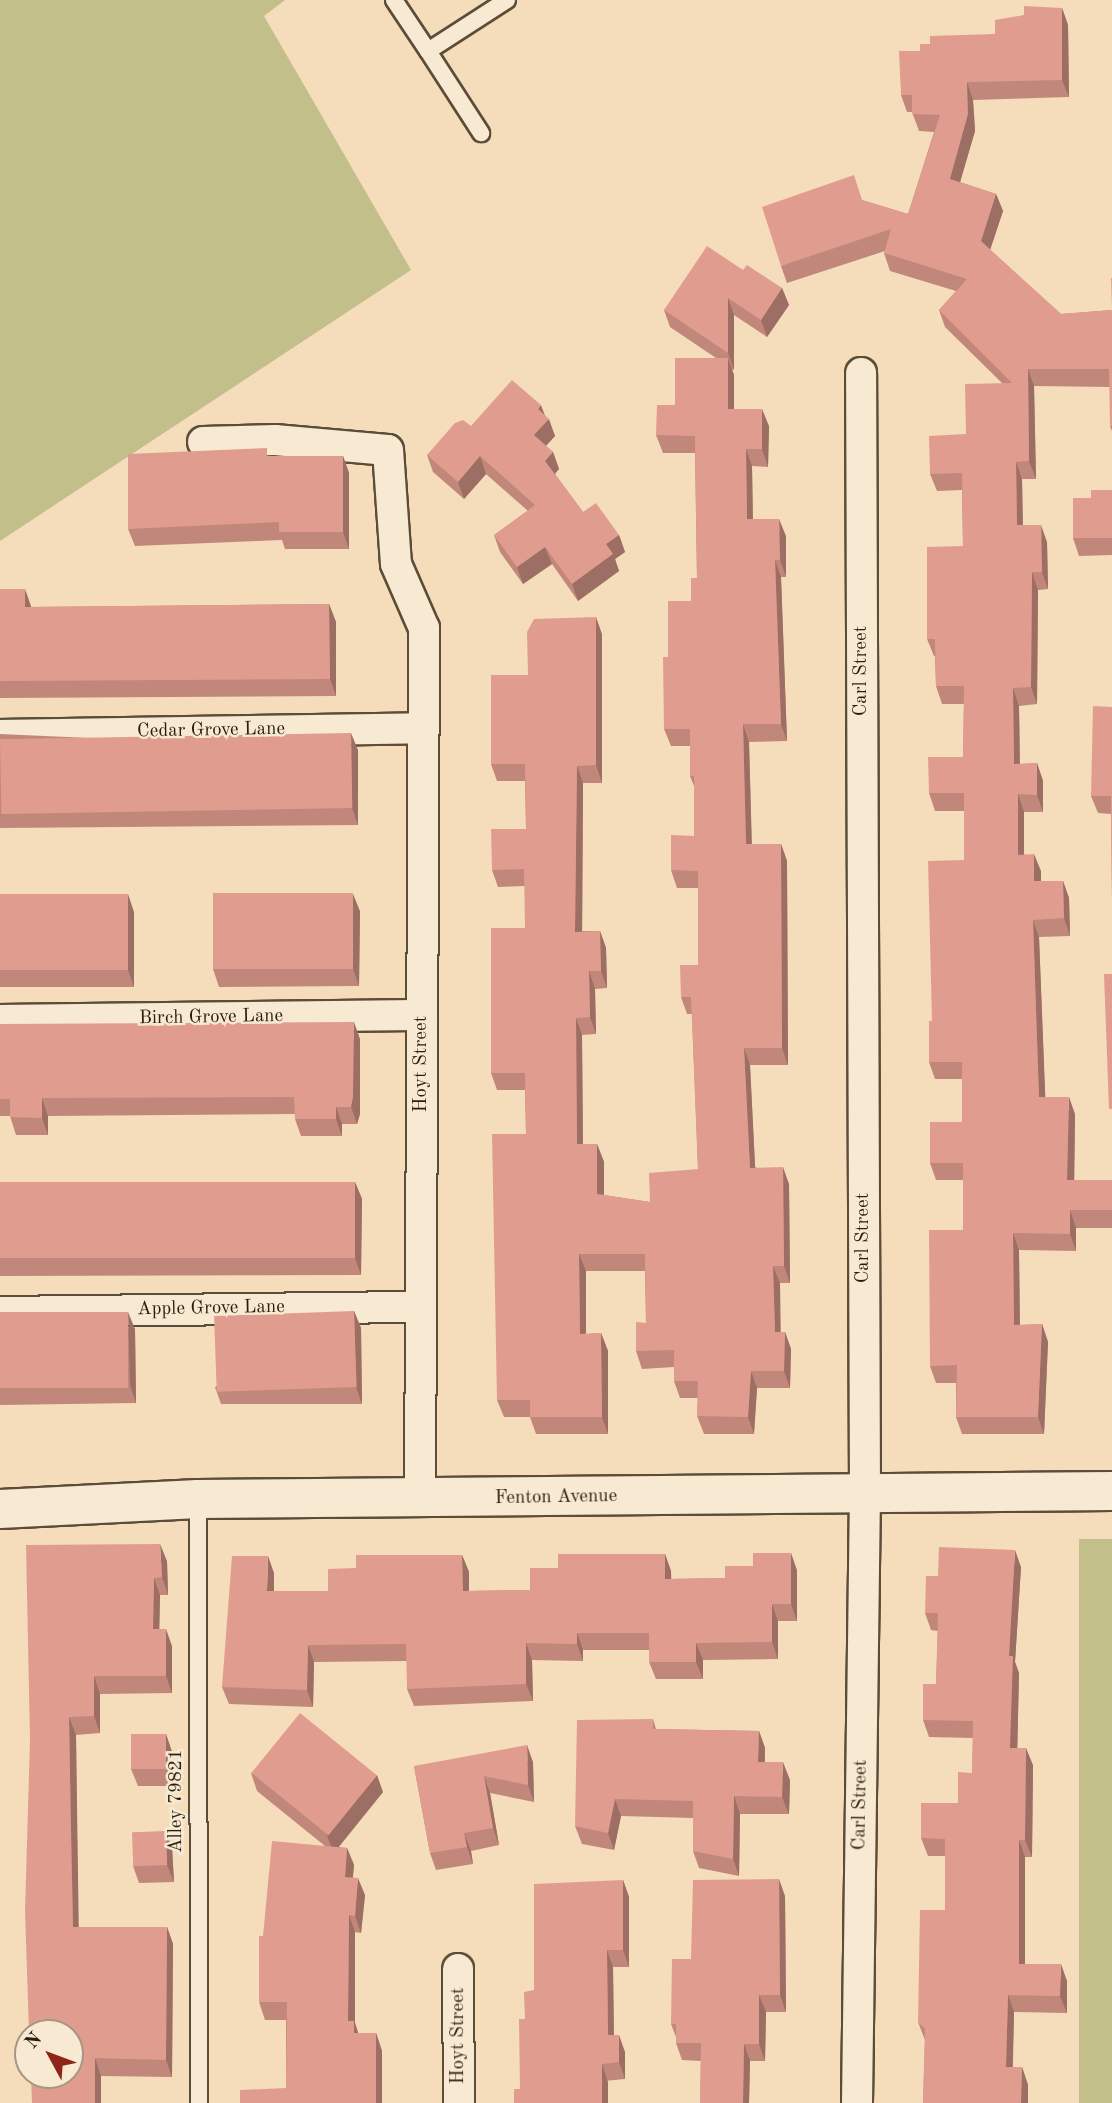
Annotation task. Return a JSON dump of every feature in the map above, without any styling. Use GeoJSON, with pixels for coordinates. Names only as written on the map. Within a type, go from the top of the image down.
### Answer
{"type":"FeatureCollection","features":[{"type":"Feature","properties":{"kind":"street","name":"Carl Street"},"geometry":{"type":"LineString","coordinates":[[857,2103],[865,1493],[860,373]]}},
{"type":"Feature","properties":{"kind":"street","name":"Hoyt Street"},"geometry":{"type":"LineString","coordinates":[[203,442],[275,440],[388,450],[396,564],[424,628],[421,1499]]}},
{"type":"Feature","properties":{"kind":"street","name":"Cedar Grove Lane"},"geometry":{"type":"LineString","coordinates":[[0,735],[423,727]]}},
{"type":"Feature","properties":{"kind":"street","name":"Birch Grove Lane"},"geometry":{"type":"LineString","coordinates":[[0,1020],[422,1015]]}},
{"type":"Feature","properties":{"kind":"street","name":"Apple Grove Lane"},"geometry":{"type":"LineString","coordinates":[[0,1311],[421,1307]]}},
{"type":"Feature","properties":{"kind":"street","name":"Fenton Avenue"},"geometry":{"type":"LineString","coordinates":[[0,1509],[198,1499],[1112,1491]]}},
{"type":"Feature","properties":{"kind":"street","name":"Hoyt Street"},"geometry":{"type":"LineString","coordinates":[[458,1969],[459,2103]]}},
{"type":"Feature","properties":{"kind":"lane"},"geometry":{"type":"LineString","coordinates":[[394,0],[481,133]]}},
{"type":"Feature","properties":{"kind":"lane"},"geometry":{"type":"LineString","coordinates":[[428,51],[507,0]]}},
{"type":"Feature","properties":{"kind":"lane","name":"Alley 79821"},"geometry":{"type":"LineString","coordinates":[[198,1499],[199,2103]]}},
{"type":"Feature","properties":{"kind":"shaded area"},"geometry":{"type":"Polygon","coordinates":[[[0,0],[285,0],[264,16],[411,270],[0,541],[0,0]]]}},
{"type":"Feature","properties":{"kind":"shaded area"},"geometry":{"type":"Polygon","coordinates":[[[1079,1539],[1112,1539],[1112,2103],[1079,2103],[1079,1539]]]}},
{"type":"Feature","properties":{"kind":"building"},"geometry":{"type":"Polygon","coordinates":[[[1024,6],[1062,8],[1062,80],[967,82],[968,114],[950,179],[996,194],[981,241],[1061,314],[1112,310],[1112,426],[1109,369],[1028,369],[1029,461],[1016,462],[1017,525],[1041,525],[1042,572],[1032,572],[1031,687],[1013,688],[1014,764],[1037,763],[1037,795],[1018,794],[1018,855],[1034,854],[1034,881],[1063,881],[1064,918],[1033,920],[1039,1097],[1069,1097],[1067,1180],[1112,1180],[1112,1210],[1070,1210],[1070,1234],[1013,1233],[1014,1325],[1042,1324],[1038,1417],[956,1417],[957,1365],[930,1366],[929,1230],[963,1230],[963,1163],[930,1163],[930,1122],[962,1122],[962,1062],[929,1062],[929,1021],[932,1021],[928,861],[964,860],[964,793],[929,793],[928,757],[963,757],[964,686],[936,686],[935,639],[927,639],[927,547],[963,546],[962,473],[930,474],[929,436],[966,434],[965,384],[1012,383],[939,310],[967,279],[884,253],[891,229],[781,266],[762,207],[854,175],[862,200],[908,214],[940,115],[912,114],[912,95],[901,95],[899,51],[920,51],[920,44],[930,44],[930,36],[995,34],[995,20],[1024,15],[1024,6]]]}},
{"type":"Feature","properties":{"kind":"building"},"geometry":{"type":"Polygon","coordinates":[[[707,246],[743,270],[747,265],[782,288],[761,320],[728,298],[728,353],[664,310],[707,246]]]}},
{"type":"Feature","properties":{"kind":"building"},"geometry":{"type":"Polygon","coordinates":[[[675,358],[728,358],[728,409],[762,409],[762,449],[746,449],[747,519],[779,519],[780,560],[775,560],[781,724],[743,724],[746,844],[781,844],[782,1048],[744,1048],[750,1168],[783,1167],[784,1266],[773,1266],[775,1332],[785,1332],[784,1371],[751,1371],[748,1417],[697,1416],[698,1381],[674,1381],[674,1350],[636,1351],[636,1322],[646,1323],[645,1254],[579,1254],[580,1334],[601,1333],[602,1417],[530,1417],[530,1400],[497,1400],[492,1134],[526,1134],[525,1073],[491,1073],[491,928],[525,928],[524,869],[492,870],[491,829],[526,829],[525,764],[491,764],[491,675],[528,675],[527,632],[534,619],[596,617],[596,765],[577,766],[575,932],[600,931],[601,971],[589,971],[590,1017],[576,1018],[577,1144],[597,1144],[597,1194],[650,1202],[649,1173],[698,1169],[691,997],[681,997],[680,965],[698,965],[698,871],[671,870],[671,835],[694,836],[694,776],[690,776],[690,729],[664,729],[663,657],[668,657],[668,601],[691,601],[691,578],[697,578],[695,436],[656,435],[657,405],[675,405],[675,358]]]}},
{"type":"Feature","properties":{"kind":"building"},"geometry":{"type":"Polygon","coordinates":[[[512,380],[541,405],[538,409],[549,419],[534,435],[553,452],[545,461],[583,512],[596,503],[619,535],[606,544],[613,554],[572,584],[545,547],[517,567],[494,535],[535,505],[480,456],[458,482],[427,455],[455,423],[463,420],[471,426],[512,380]]]}},
{"type":"Feature","properties":{"kind":"building"},"geometry":{"type":"Polygon","coordinates":[[[267,448],[267,456],[343,456],[343,532],[279,532],[279,522],[128,529],[128,454],[267,448]]]}},
{"type":"Feature","properties":{"kind":"building"},"geometry":{"type":"Polygon","coordinates":[[[1091,490],[1112,490],[1112,538],[1073,538],[1073,498],[1091,498],[1091,490]]]}},
{"type":"Feature","properties":{"kind":"building"},"geometry":{"type":"Polygon","coordinates":[[[0,589],[25,589],[25,607],[329,604],[330,679],[0,681],[0,589]]]}},
{"type":"Feature","properties":{"kind":"building"},"geometry":{"type":"Polygon","coordinates":[[[1093,706],[1112,707],[1112,899],[1111,796],[1091,796],[1093,706]]]}},
{"type":"Feature","properties":{"kind":"building"},"geometry":{"type":"Polygon","coordinates":[[[351,733],[352,808],[1,814],[0,739],[351,733]]]}},
{"type":"Feature","properties":{"kind":"building"},"geometry":{"type":"Polygon","coordinates":[[[213,893],[353,893],[353,969],[213,969],[213,893]]]}},
{"type":"Feature","properties":{"kind":"building"},"geometry":{"type":"Polygon","coordinates":[[[0,894],[128,894],[128,970],[0,970],[0,894]]]}},
{"type":"Feature","properties":{"kind":"building"},"geometry":{"type":"Polygon","coordinates":[[[1104,974],[1112,974],[1112,1109],[1109,1109],[1104,974]]]}},
{"type":"Feature","properties":{"kind":"building"},"geometry":{"type":"Polygon","coordinates":[[[354,1022],[353,1097],[351,1107],[336,1107],[336,1119],[295,1119],[294,1097],[42,1098],[42,1118],[10,1117],[10,1099],[0,1099],[0,1024],[354,1022]]]}},
{"type":"Feature","properties":{"kind":"building"},"geometry":{"type":"Polygon","coordinates":[[[0,1182],[355,1182],[355,1258],[0,1258],[0,1182]]]}},
{"type":"Feature","properties":{"kind":"building"},"geometry":{"type":"Polygon","coordinates":[[[354,1311],[357,1387],[217,1392],[214,1316],[354,1311]]]}},
{"type":"Feature","properties":{"kind":"building"},"geometry":{"type":"Polygon","coordinates":[[[0,1312],[128,1312],[128,1388],[0,1388],[0,1312]]]}},
{"type":"Feature","properties":{"kind":"building"},"geometry":{"type":"Polygon","coordinates":[[[160,1544],[162,1577],[154,1578],[153,1629],[166,1629],[166,1676],[94,1676],[94,1716],[69,1717],[73,1927],[167,1927],[166,2060],[95,2058],[95,2103],[32,2103],[32,2089],[84,2089],[84,2019],[29,2019],[25,1911],[30,1740],[26,1545],[160,1544]]]}},
{"type":"Feature","properties":{"kind":"building"},"geometry":{"type":"Polygon","coordinates":[[[939,1547],[1015,1550],[1009,1656],[1013,1656],[1010,1748],[1026,1748],[1025,1840],[1019,1840],[1019,1964],[1061,1964],[1060,1996],[1008,1995],[1006,2067],[1022,2067],[1021,2103],[923,2103],[925,2029],[918,2022],[920,1910],[945,1910],[945,1839],[921,1838],[921,1803],[958,1803],[958,1772],[972,1773],[973,1721],[923,1720],[923,1684],[936,1684],[938,1613],[925,1613],[926,1576],[938,1576],[939,1547]]]}},
{"type":"Feature","properties":{"kind":"building"},"geometry":{"type":"Polygon","coordinates":[[[753,1553],[791,1553],[791,1604],[772,1604],[772,1642],[696,1643],[696,1662],[649,1662],[649,1633],[577,1633],[577,1644],[526,1643],[526,1684],[407,1689],[406,1644],[308,1645],[307,1690],[222,1687],[232,1556],[268,1556],[267,1591],[328,1591],[328,1569],[356,1568],[356,1555],[462,1555],[463,1591],[530,1590],[530,1568],[558,1568],[558,1554],[665,1554],[665,1579],[725,1578],[725,1566],[753,1566],[753,1553]]]}},
{"type":"Feature","properties":{"kind":"building"},"geometry":{"type":"Polygon","coordinates":[[[300,1713],[377,1775],[328,1835],[252,1773],[300,1713]]]}},
{"type":"Feature","properties":{"kind":"building"},"geometry":{"type":"Polygon","coordinates":[[[653,1719],[653,1729],[759,1731],[758,1762],[783,1762],[782,1797],[734,1796],[733,1859],[693,1851],[693,1801],[615,1799],[608,1833],[575,1826],[577,1720],[653,1719]]]}},
{"type":"Feature","properties":{"kind":"building"},"geometry":{"type":"Polygon","coordinates":[[[131,1734],[166,1734],[166,1769],[131,1769],[131,1734]]]}},
{"type":"Feature","properties":{"kind":"building"},"geometry":{"type":"Polygon","coordinates":[[[527,1745],[528,1785],[484,1776],[493,1828],[464,1833],[467,1847],[430,1853],[414,1766],[527,1745]]]}},
{"type":"Feature","properties":{"kind":"building"},"geometry":{"type":"Polygon","coordinates":[[[166,1831],[167,1865],[133,1866],[132,1832],[166,1831]]]}},
{"type":"Feature","properties":{"kind":"building"},"geometry":{"type":"Polygon","coordinates":[[[272,1841],[347,1848],[345,1877],[358,1878],[355,1916],[349,1915],[348,2021],[354,2021],[354,2033],[376,2033],[376,2103],[240,2103],[240,2090],[286,2088],[287,2002],[259,2002],[259,1936],[263,1936],[272,1841]]]}},
{"type":"Feature","properties":{"kind":"building"},"geometry":{"type":"Polygon","coordinates":[[[779,1879],[780,1995],[759,1995],[759,2044],[744,2044],[743,2103],[700,2103],[701,2043],[676,2043],[676,2024],[671,2024],[672,1959],[691,1959],[693,1880],[779,1879]]]}},
{"type":"Feature","properties":{"kind":"building"},"geometry":{"type":"Polygon","coordinates":[[[623,1880],[623,1950],[607,1950],[608,2035],[619,2035],[619,2062],[602,2064],[602,2103],[514,2103],[514,2089],[520,2089],[519,2019],[525,2019],[524,1992],[534,1990],[534,1884],[623,1880]]]}}]}
